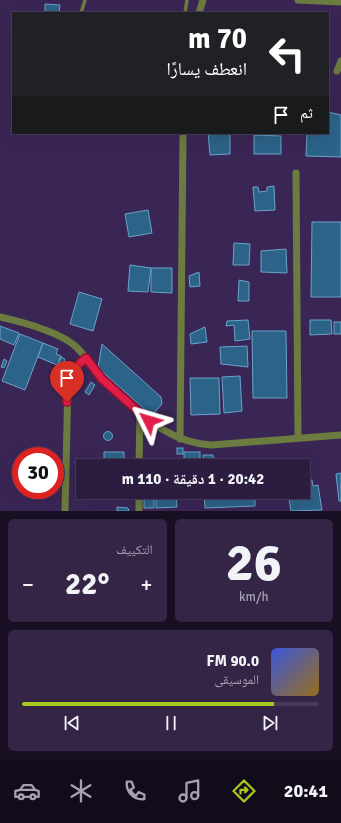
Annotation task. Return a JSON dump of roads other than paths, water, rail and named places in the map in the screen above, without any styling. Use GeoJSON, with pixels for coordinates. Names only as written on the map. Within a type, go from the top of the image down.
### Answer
{"type":"FeatureCollection","features":[{"type":"Feature","properties":{"kind":"street"},"geometry":{"type":"LineString","coordinates":[[199,12],[202,0]]}},
{"type":"Feature","properties":{"kind":"street"},"geometry":{"type":"LineString","coordinates":[[298,0],[341,2]]}},
{"type":"Feature","properties":{"kind":"street"},"geometry":{"type":"LineString","coordinates":[[337,71],[341,61]]}},
{"type":"Feature","properties":{"kind":"street"},"geometry":{"type":"LineString","coordinates":[[180,438],[183,134]]}},
{"type":"Feature","properties":{"kind":"street"},"geometry":{"type":"LineString","coordinates":[[296,173],[298,438]]}},
{"type":"Feature","properties":{"kind":"street"},"geometry":{"type":"LineString","coordinates":[[0,317],[42,330],[65,339],[74,345],[102,379],[140,414],[149,421],[180,438],[200,444],[211,444],[341,435]]}},
{"type":"Feature","properties":{"kind":"street"},"geometry":{"type":"LineString","coordinates":[[66,511],[68,381],[72,369],[86,358]]}},
{"type":"Feature","properties":{"kind":"street"},"geometry":{"type":"LineString","coordinates":[[139,459],[140,414]]}},
{"type":"Feature","properties":{"kind":"street"},"geometry":{"type":"LineString","coordinates":[[139,499],[139,511]]}},
{"type":"Feature","properties":{"kind":"lane"},"geometry":{"type":"LineString","coordinates":[[81,12],[85,0]]}},
{"type":"Feature","properties":{"kind":"lane"},"geometry":{"type":"LineString","coordinates":[[185,12],[187,0]]}}]}
